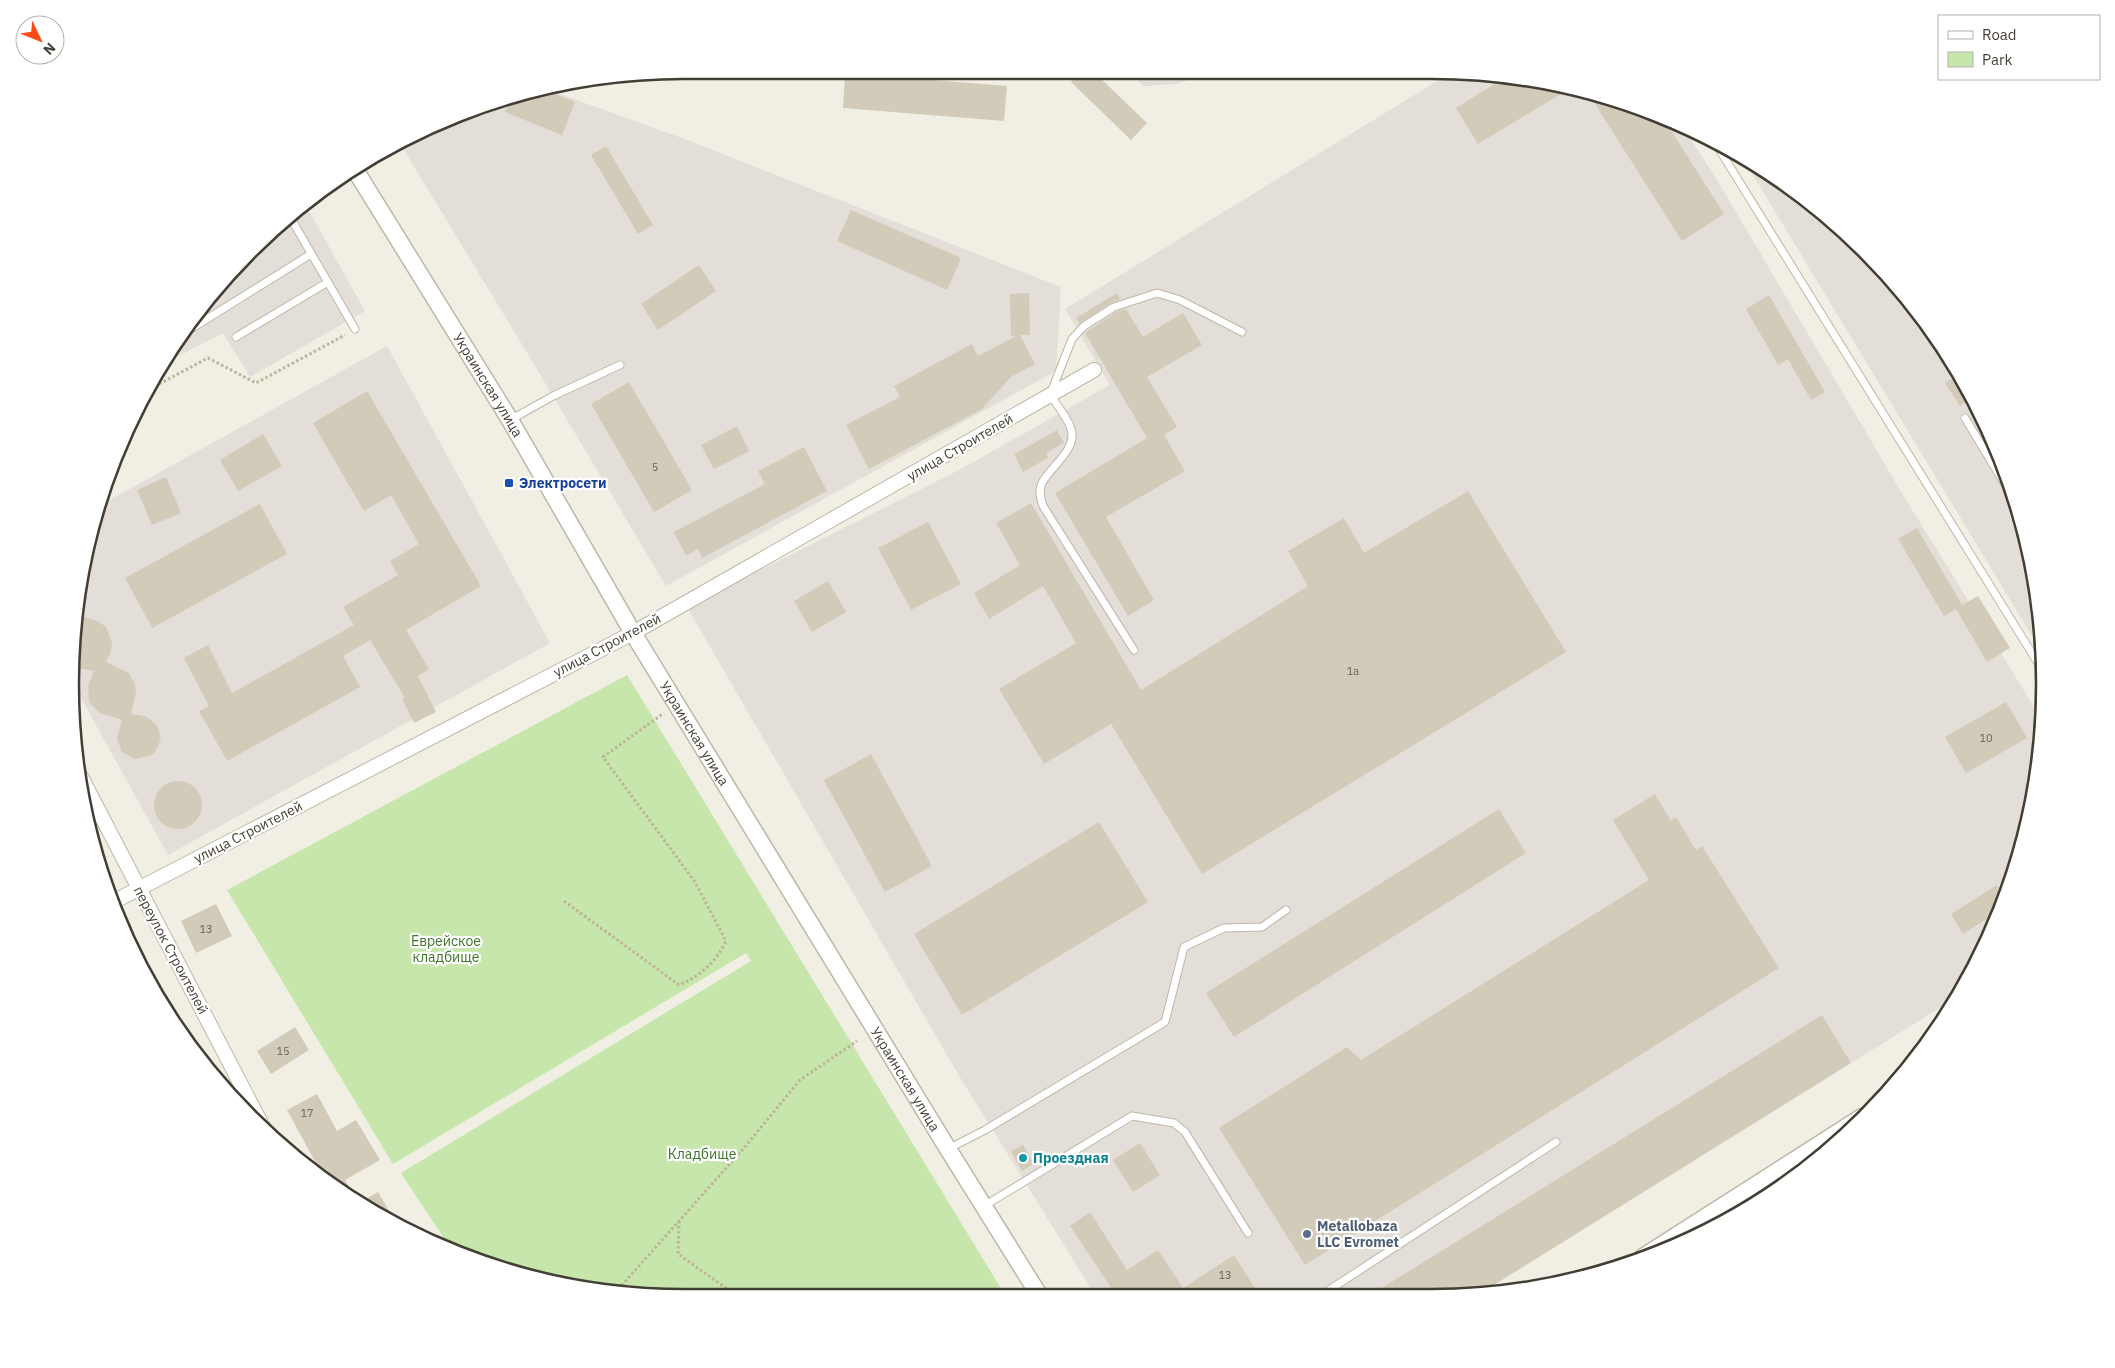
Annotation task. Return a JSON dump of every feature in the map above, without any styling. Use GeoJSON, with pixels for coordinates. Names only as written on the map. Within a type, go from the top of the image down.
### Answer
{"type":"FeatureCollection","features":[{"type":"Feature","properties":{"kind":"street","name":"Украинская улица"},"geometry":{"type":"LineString","coordinates":[[358,175],[510,420],[633,633],[1035,1289]]}},
{"type":"Feature","properties":{"kind":"street","name":"улица Строителей"},"geometry":{"type":"LineString","coordinates":[[119,899],[633,633],[1094,370]]}},
{"type":"Feature","properties":{"kind":"street","name":"переулок Строителей"},"geometry":{"type":"LineString","coordinates":[[88,791],[254,1110]]}},
{"type":"Feature","properties":{"kind":"street"},"geometry":{"type":"LineString","coordinates":[[1669,1240],[1835,1134]]}},
{"type":"Feature","properties":{"kind":"lane"},"geometry":{"type":"LineString","coordinates":[[1722,153],[2035,659]]}},
{"type":"Feature","properties":{"kind":"lane"},"geometry":{"type":"LineString","coordinates":[[293,222],[355,329]]}},
{"type":"Feature","properties":{"kind":"lane"},"geometry":{"type":"LineString","coordinates":[[203,317],[312,254]]}},
{"type":"Feature","properties":{"kind":"lane"},"geometry":{"type":"LineString","coordinates":[[236,337],[328,282]]}},
{"type":"Feature","properties":{"kind":"lane"},"geometry":{"type":"LineString","coordinates":[[1134,650],[1043,506],[1040,495],[1041,484],[1065,453],[1071,441],[1072,430],[1050,395],[1072,339],[1084,326],[1114,307],[1157,293],[1180,300],[1242,332]]}},
{"type":"Feature","properties":{"kind":"lane"},"geometry":{"type":"LineString","coordinates":[[510,420],[553,396],[620,365]]}},
{"type":"Feature","properties":{"kind":"lane"},"geometry":{"type":"LineString","coordinates":[[1965,418],[1998,472]]}},
{"type":"Feature","properties":{"kind":"lane"},"geometry":{"type":"LineString","coordinates":[[948,1149],[985,1130],[1165,1022],[1184,947],[1224,928],[1262,928],[1286,910]]}},
{"type":"Feature","properties":{"kind":"lane"},"geometry":{"type":"LineString","coordinates":[[984,1206],[1132,1116],[1174,1123],[1185,1132],[1248,1233]]}},
{"type":"Feature","properties":{"kind":"lane"},"geometry":{"type":"LineString","coordinates":[[1331,1289],[1556,1142]]}},
{"type":"Feature","properties":{"kind":"lane"},"geometry":{"type":"LineString","coordinates":[[1793,1161],[1800,1163]]}},
{"type":"Feature","properties":{"kind":"path"},"geometry":{"type":"LineString","coordinates":[[158,385],[208,358],[256,384],[355,329]]}},
{"type":"Feature","properties":{"kind":"path"},"geometry":{"type":"LineString","coordinates":[[564,901],[679,985],[693,979],[719,956],[726,941],[695,882],[603,757],[677,705]]}},
{"type":"Feature","properties":{"kind":"path"},"geometry":{"type":"LineString","coordinates":[[621,1286],[744,1148],[800,1080],[857,1041]]}},
{"type":"Feature","properties":{"kind":"path"},"geometry":{"type":"LineString","coordinates":[[679,1220],[678,1254],[727,1289]]}},
{"type":"Feature","properties":{"kind":"shaded area"},"geometry":{"type":"Polygon","coordinates":[[[1136,79],[1192,79],[1176,84],[1143,86],[1136,79]]]}},
{"type":"Feature","properties":{"kind":"shaded area"},"geometry":{"type":"Polygon","coordinates":[[[1440,79],[1471,80],[1549,90],[1588,99],[1626,111],[1689,137],[1903,495],[2035,709],[2031,763],[2016,841],[1990,916],[1974,952],[1943,1006],[1492,1286],[1431,1289],[1091,1289],[958,1074],[687,607],[959,470],[1110,385],[1065,309],[1440,79]]]}},
{"type":"Feature","properties":{"kind":"shaded area"},"geometry":{"type":"Polygon","coordinates":[[[556,92],[682,138],[1061,287],[1056,371],[666,586],[403,148],[452,125],[489,111],[556,92]]]}},
{"type":"Feature","properties":{"kind":"shaded area"},"geometry":{"type":"Polygon","coordinates":[[[1750,170],[1799,204],[1859,256],[1911,316],[1955,381],[1974,416],[1990,452],[2016,527],[2025,566],[2035,640],[1750,170]]]}},
{"type":"Feature","properties":{"kind":"shaded area"},"geometry":{"type":"Polygon","coordinates":[[[308,210],[365,311],[250,377],[223,333],[174,358],[204,316],[229,285],[256,256],[308,210]]]}},
{"type":"Feature","properties":{"kind":"shaded area"},"geometry":{"type":"Polygon","coordinates":[[[387,346],[550,643],[168,855],[79,695],[80,644],[84,605],[90,566],[107,502],[387,346]]]}},
{"type":"Feature","properties":{"kind":"green space"},"geometry":{"type":"Polygon","coordinates":[[[627,675],[1001,1289],[644,1288],[566,1278],[527,1269],[445,1240],[401,1173],[751,961],[746,953],[393,1164],[227,890],[627,675]]]}},
{"type":"Feature","properties":{"kind":"building"},"geometry":{"type":"Polygon","coordinates":[[[845,79],[920,79],[1007,86],[1004,121],[843,108],[845,79]]]}},
{"type":"Feature","properties":{"kind":"building"},"geometry":{"type":"Polygon","coordinates":[[[1074,79],[1101,79],[1147,123],[1131,140],[1071,82],[1074,79]]]}},
{"type":"Feature","properties":{"kind":"building"},"geometry":{"type":"Polygon","coordinates":[[[1497,83],[1562,93],[1478,144],[1456,108],[1497,83]]]}},
{"type":"Feature","properties":{"kind":"building"},"geometry":{"type":"Polygon","coordinates":[[[553,93],[575,102],[562,135],[505,112],[508,105],[553,93]]]}},
{"type":"Feature","properties":{"kind":"building"},"geometry":{"type":"Polygon","coordinates":[[[1593,101],[1670,128],[1724,214],[1682,241],[1593,101]]]}},
{"type":"Feature","properties":{"kind":"building"},"geometry":{"type":"Polygon","coordinates":[[[606,146],[653,225],[638,234],[591,155],[606,146]]]}},
{"type":"Feature","properties":{"kind":"building"},"geometry":{"type":"Polygon","coordinates":[[[851,210],[961,258],[947,290],[837,241],[851,210]]]}},
{"type":"Feature","properties":{"kind":"building"},"geometry":{"type":"Polygon","coordinates":[[[699,265],[716,291],[658,330],[641,304],[699,265]]]}},
{"type":"Feature","properties":{"kind":"building"},"geometry":{"type":"Polygon","coordinates":[[[1029,293],[1030,335],[1020,335],[1035,364],[1011,377],[982,409],[869,469],[846,425],[900,397],[894,386],[972,344],[978,356],[1016,336],[1011,336],[1010,294],[1029,293]]]}},
{"type":"Feature","properties":{"kind":"building"},"geometry":{"type":"Polygon","coordinates":[[[1117,293],[1120,299],[1079,324],[1076,318],[1117,293]]]}},
{"type":"Feature","properties":{"kind":"building"},"geometry":{"type":"Polygon","coordinates":[[[1769,295],[1825,392],[1811,400],[1788,359],[1778,365],[1746,309],[1769,295]]]}},
{"type":"Feature","properties":{"kind":"building"},"geometry":{"type":"Polygon","coordinates":[[[1126,309],[1143,337],[1183,313],[1202,345],[1147,377],[1177,427],[1164,435],[1185,471],[1106,517],[1154,600],[1128,616],[1055,493],[1147,438],[1085,333],[1116,312],[1126,309]]]}},
{"type":"Feature","properties":{"kind":"building"},"geometry":{"type":"Polygon","coordinates":[[[1953,378],[1966,402],[1960,406],[1945,383],[1953,378]]]}},
{"type":"Feature","properties":{"kind":"building"},"geometry":{"type":"Polygon","coordinates":[[[629,382],[692,490],[654,512],[591,404],[629,382]]]}},
{"type":"Feature","properties":{"kind":"building"},"geometry":{"type":"Polygon","coordinates":[[[367,391],[481,586],[406,630],[429,669],[418,676],[436,712],[414,723],[402,699],[405,698],[370,640],[343,656],[360,687],[227,761],[199,711],[209,706],[184,658],[208,645],[232,693],[354,625],[343,607],[398,575],[390,561],[419,544],[391,495],[364,511],[313,423],[367,391]]]}},
{"type":"Feature","properties":{"kind":"building"},"geometry":{"type":"Polygon","coordinates":[[[737,426],[749,451],[714,469],[701,445],[737,426]]]}},
{"type":"Feature","properties":{"kind":"building"},"geometry":{"type":"Polygon","coordinates":[[[1057,430],[1064,443],[1046,453],[1048,458],[1023,472],[1014,454],[1057,430]]]}},
{"type":"Feature","properties":{"kind":"building"},"geometry":{"type":"Polygon","coordinates":[[[263,434],[282,466],[238,491],[220,460],[263,434]]]}},
{"type":"Feature","properties":{"kind":"building"},"geometry":{"type":"Polygon","coordinates":[[[804,447],[827,491],[702,558],[698,549],[686,556],[674,532],[765,484],[758,471],[804,447]]]}},
{"type":"Feature","properties":{"kind":"building"},"geometry":{"type":"Polygon","coordinates":[[[166,477],[181,513],[152,525],[137,490],[166,477]]]}},
{"type":"Feature","properties":{"kind":"building"},"geometry":{"type":"Polygon","coordinates":[[[1468,491],[1566,652],[1202,874],[1111,724],[1044,764],[999,689],[1076,643],[1043,586],[989,619],[974,593],[1020,565],[996,523],[1031,503],[1141,690],[1308,586],[1288,551],[1344,518],[1364,553],[1468,491]]]}},
{"type":"Feature","properties":{"kind":"building"},"geometry":{"type":"Polygon","coordinates":[[[260,504],[287,554],[152,628],[125,578],[260,504]]]}},
{"type":"Feature","properties":{"kind":"building"},"geometry":{"type":"Polygon","coordinates":[[[928,522],[961,584],[911,610],[878,548],[928,522]]]}},
{"type":"Feature","properties":{"kind":"building"},"geometry":{"type":"Polygon","coordinates":[[[1917,528],[1962,605],[1978,596],[2010,648],[1987,662],[1956,609],[1944,616],[1898,539],[1917,528]]]}},
{"type":"Feature","properties":{"kind":"building"},"geometry":{"type":"Polygon","coordinates":[[[828,581],[846,612],[812,632],[794,601],[828,581]]]}},
{"type":"Feature","properties":{"kind":"building"},"geometry":{"type":"Polygon","coordinates":[[[83,616],[99,622],[106,627],[112,642],[111,651],[106,662],[129,673],[135,685],[136,693],[131,714],[145,716],[157,725],[161,739],[155,752],[149,756],[135,759],[122,752],[117,739],[122,720],[100,713],[89,702],[88,686],[94,671],[79,668],[83,616]]]}},
{"type":"Feature","properties":{"kind":"building"},"geometry":{"type":"Polygon","coordinates":[[[2006,702],[2027,738],[1966,773],[1945,737],[2006,702]]]}},
{"type":"Feature","properties":{"kind":"building"},"geometry":{"type":"Polygon","coordinates":[[[871,754],[932,866],[885,892],[824,780],[871,754]]]}},
{"type":"Feature","properties":{"kind":"building"},"geometry":{"type":"Polygon","coordinates":[[[173,781],[183,781],[195,788],[202,800],[202,810],[195,822],[183,829],[173,829],[165,825],[158,818],[154,810],[154,800],[158,792],[165,785],[173,781]]]}},
{"type":"Feature","properties":{"kind":"building"},"geometry":{"type":"Polygon","coordinates":[[[1655,794],[1671,821],[1676,817],[1696,850],[1702,846],[1779,968],[1305,1265],[1219,1128],[1347,1047],[1361,1060],[1649,880],[1613,820],[1655,794]]]}},
{"type":"Feature","properties":{"kind":"building"},"geometry":{"type":"Polygon","coordinates":[[[1499,809],[1526,853],[1234,1037],[1206,993],[1499,809]]]}},
{"type":"Feature","properties":{"kind":"building"},"geometry":{"type":"Polygon","coordinates":[[[1099,822],[1148,902],[962,1015],[914,934],[1099,822]]]}},
{"type":"Feature","properties":{"kind":"building"},"geometry":{"type":"Polygon","coordinates":[[[1997,885],[2000,890],[1990,917],[1963,934],[1951,914],[1997,885]]]}},
{"type":"Feature","properties":{"kind":"building"},"geometry":{"type":"Polygon","coordinates":[[[216,904],[232,936],[196,953],[181,921],[216,904]]]}},
{"type":"Feature","properties":{"kind":"building"},"geometry":{"type":"Polygon","coordinates":[[[1822,1015],[1851,1063],[1492,1286],[1471,1288],[1380,1289],[1822,1015]]]}},
{"type":"Feature","properties":{"kind":"building"},"geometry":{"type":"Polygon","coordinates":[[[295,1027],[309,1050],[271,1074],[257,1051],[295,1027]]]}},
{"type":"Feature","properties":{"kind":"building"},"geometry":{"type":"Polygon","coordinates":[[[317,1094],[337,1131],[356,1120],[380,1160],[345,1180],[350,1188],[317,1164],[287,1110],[317,1094]]]}},
{"type":"Feature","properties":{"kind":"building"},"geometry":{"type":"Polygon","coordinates":[[[1140,1143],[1160,1175],[1133,1192],[1113,1160],[1140,1143]]]}},
{"type":"Feature","properties":{"kind":"building","name":"Проездная"},"geometry":{"type":"Polygon","coordinates":[[[1023,1145],[1034,1164],[1022,1171],[1011,1151],[1023,1145]]]}},
{"type":"Feature","properties":{"kind":"building"},"geometry":{"type":"Polygon","coordinates":[[[378,1192],[390,1213],[381,1208],[366,1199],[378,1192]]]}},
{"type":"Feature","properties":{"kind":"building"},"geometry":{"type":"Polygon","coordinates":[[[1090,1212],[1127,1270],[1158,1250],[1183,1288],[1234,1255],[1256,1289],[1112,1289],[1070,1226],[1090,1212]]]}},
{"type":"Feature","properties":{"kind":"place","name":"Электросети"},"geometry":{"type":"Point","coordinates":[509,483]}},
{"type":"Feature","properties":{"kind":"place","name":"Проездная"},"geometry":{"type":"Point","coordinates":[1023,1158]}},
{"type":"Feature","properties":{"kind":"place","name":"Metallobaza LLC Evromet"},"geometry":{"type":"Point","coordinates":[1307,1234]}},
{"type":"Feature","properties":{"kind":"park label","name":"Еврейское кладбище"},"geometry":{"type":"Point","coordinates":[446,950]}},
{"type":"Feature","properties":{"kind":"park label","name":"Кладбище"},"geometry":{"type":"Point","coordinates":[702,1154]}}]}
